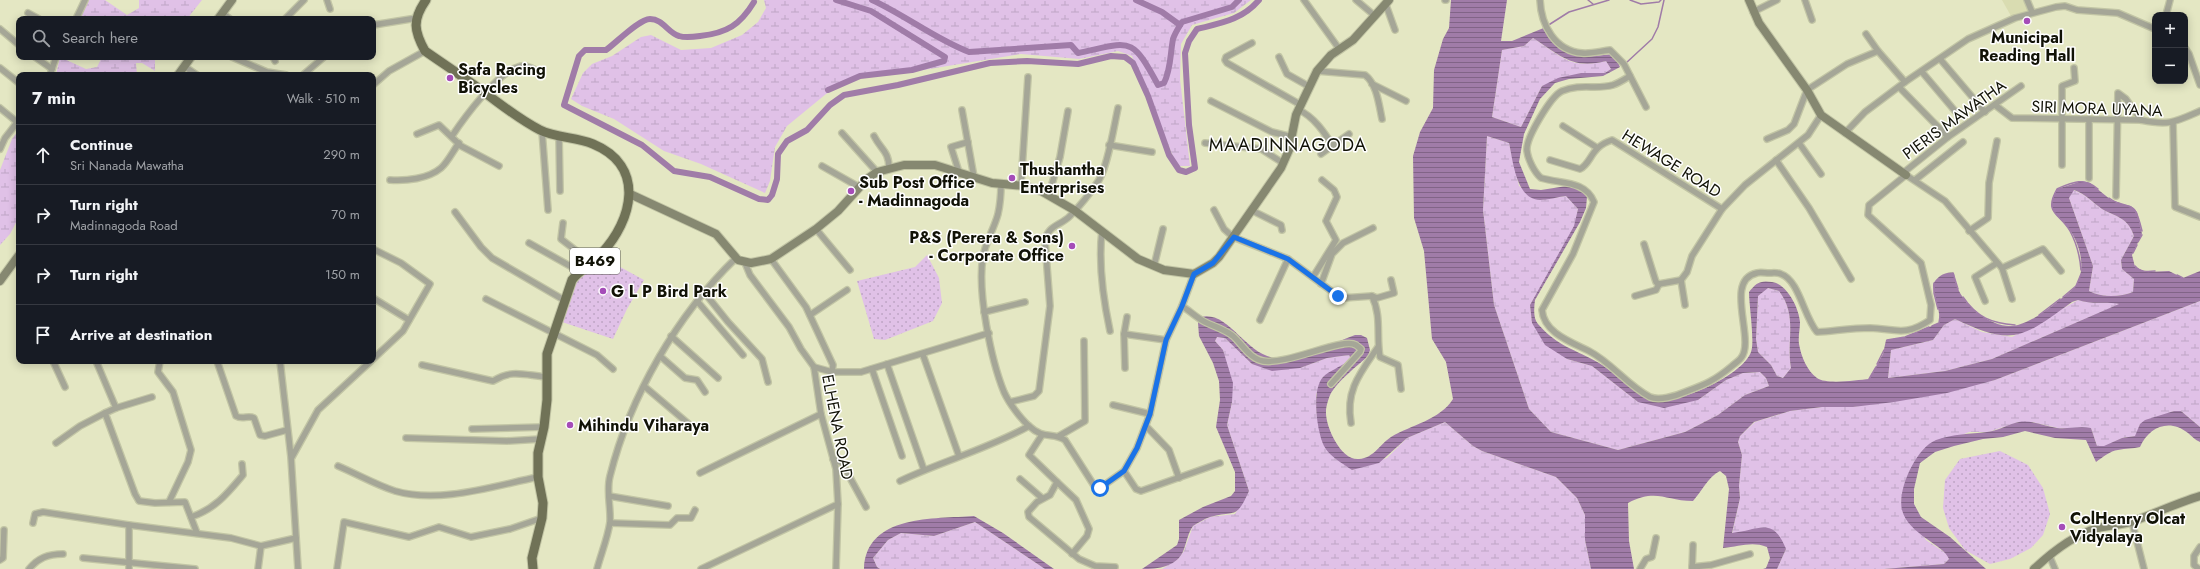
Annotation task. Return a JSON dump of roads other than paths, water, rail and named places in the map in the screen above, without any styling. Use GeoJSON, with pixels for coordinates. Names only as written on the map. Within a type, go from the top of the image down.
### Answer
{"type":"FeatureCollection","features":[{"type":"Feature","properties":{"kind":"main road","name":"B469"},"geometry":{"type":"LineString","coordinates":[[426,0],[417,18],[416,35],[425,51],[519,118],[542,131],[593,144],[612,156],[628,177],[630,194],[626,212],[617,233],[602,254],[592,263],[579,271],[572,280],[547,354],[547,400],[544,427],[538,453],[538,477],[543,503],[542,518],[532,558],[533,569]]}},
{"type":"Feature","properties":{"kind":"street"},"geometry":{"type":"LineString","coordinates":[[77,16],[85,0]]}},
{"type":"Feature","properties":{"kind":"street"},"geometry":{"type":"LineString","coordinates":[[220,16],[232,0]]}},
{"type":"Feature","properties":{"kind":"street"},"geometry":{"type":"LineString","coordinates":[[287,16],[304,0]]}},
{"type":"Feature","properties":{"kind":"street"},"geometry":{"type":"LineString","coordinates":[[326,0],[330,9]]}},
{"type":"Feature","properties":{"kind":"street"},"geometry":{"type":"LineString","coordinates":[[1304,0],[1340,50]]}},
{"type":"Feature","properties":{"kind":"street"},"geometry":{"type":"LineString","coordinates":[[1356,0],[1375,16]]}},
{"type":"Feature","properties":{"kind":"street"},"geometry":{"type":"LineString","coordinates":[[1540,0],[1540,14],[1545,27],[1560,44],[1570,51],[1584,53],[1610,50],[1624,64],[1646,107]]}},
{"type":"Feature","properties":{"kind":"street"},"geometry":{"type":"LineString","coordinates":[[1749,0],[1753,12],[1807,90],[1822,115],[1904,174],[1945,201],[1999,265],[2012,299]]}},
{"type":"Feature","properties":{"kind":"street"},"geometry":{"type":"LineString","coordinates":[[1753,12],[1777,0]]}},
{"type":"Feature","properties":{"kind":"street"},"geometry":{"type":"LineString","coordinates":[[1805,0],[1812,20]]}},
{"type":"Feature","properties":{"kind":"street"},"geometry":{"type":"LineString","coordinates":[[2027,0],[2032,12]]}},
{"type":"Feature","properties":{"kind":"street"},"geometry":{"type":"LineString","coordinates":[[2167,12],[2170,0]]}},
{"type":"Feature","properties":{"kind":"street"},"geometry":{"type":"LineString","coordinates":[[630,194],[716,234],[736,258],[745,263],[761,262],[771,259],[816,229],[838,211],[859,187],[877,172],[889,168],[930,164],[1001,184],[1034,187],[1074,210],[1128,252],[1154,266],[1181,274],[1194,274],[1213,263],[1234,237],[1283,163],[1300,108],[1317,71],[1331,55],[1340,50],[1375,16],[1387,2]]}},
{"type":"Feature","properties":{"kind":"street"},"geometry":{"type":"LineString","coordinates":[[1387,2],[1395,30]]}},
{"type":"Feature","properties":{"kind":"street"},"geometry":{"type":"LineString","coordinates":[[1845,132],[1865,112],[1905,82],[1983,31],[2032,12],[2065,6],[2077,10],[2104,11],[2118,13],[2152,28]]}},
{"type":"Feature","properties":{"kind":"street"},"geometry":{"type":"LineString","coordinates":[[28,14],[32,16]]}},
{"type":"Feature","properties":{"kind":"street"},"geometry":{"type":"LineString","coordinates":[[376,25],[417,18]]}},
{"type":"Feature","properties":{"kind":"street"},"geometry":{"type":"LineString","coordinates":[[0,29],[16,42]]}},
{"type":"Feature","properties":{"kind":"street"},"geometry":{"type":"LineString","coordinates":[[1866,34],[1878,51],[1905,82]]}},
{"type":"Feature","properties":{"kind":"street"},"geometry":{"type":"LineString","coordinates":[[1252,44],[1226,57],[1225,60],[1227,63],[1300,108],[1320,126],[1333,146]]}},
{"type":"Feature","properties":{"kind":"street"},"geometry":{"type":"LineString","coordinates":[[376,82],[385,73],[425,51]]}},
{"type":"Feature","properties":{"kind":"street"},"geometry":{"type":"LineString","coordinates":[[1767,139],[1788,130],[1794,124],[1807,90],[1847,64],[1878,51]]}},
{"type":"Feature","properties":{"kind":"street"},"geometry":{"type":"LineString","coordinates":[[2188,52],[2200,85]]}},
{"type":"Feature","properties":{"kind":"street"},"geometry":{"type":"LineString","coordinates":[[1279,57],[1287,74],[1310,87]]}},
{"type":"Feature","properties":{"kind":"street"},"geometry":{"type":"LineString","coordinates":[[1940,59],[1985,112]]}},
{"type":"Feature","properties":{"kind":"street"},"geometry":{"type":"LineString","coordinates":[[39,60],[52,69]]}},
{"type":"Feature","properties":{"kind":"street"},"geometry":{"type":"LineString","coordinates":[[51,72],[55,60]]}},
{"type":"Feature","properties":{"kind":"street"},"geometry":{"type":"LineString","coordinates":[[180,72],[189,60]]}},
{"type":"Feature","properties":{"kind":"street"},"geometry":{"type":"LineString","coordinates":[[239,60],[267,72]]}},
{"type":"Feature","properties":{"kind":"street"},"geometry":{"type":"LineString","coordinates":[[306,72],[320,60]]}},
{"type":"Feature","properties":{"kind":"street"},"geometry":{"type":"LineString","coordinates":[[184,66],[192,72]]}},
{"type":"Feature","properties":{"kind":"street"},"geometry":{"type":"LineString","coordinates":[[452,136],[485,93],[510,70],[519,66],[530,67],[541,73]]}},
{"type":"Feature","properties":{"kind":"street"},"geometry":{"type":"LineString","coordinates":[[0,68],[16,81]]}},
{"type":"Feature","properties":{"kind":"street"},"geometry":{"type":"LineString","coordinates":[[2062,164],[2062,86],[2074,81],[2074,68]]}},
{"type":"Feature","properties":{"kind":"street"},"geometry":{"type":"LineString","coordinates":[[1317,71],[1365,75],[1372,84],[1382,119]]}},
{"type":"Feature","properties":{"kind":"street"},"geometry":{"type":"LineString","coordinates":[[1922,72],[1955,111]]}},
{"type":"Feature","properties":{"kind":"street","name":"PIERIS MAWATHA"},"geometry":{"type":"LineString","coordinates":[[1630,76],[1613,85],[1575,86],[1560,92],[1551,100],[1528,140],[1526,150],[1537,174],[1550,180],[1580,186],[1591,194],[1594,202],[1573,254],[1544,304],[1542,314],[1548,324],[1559,336],[1601,357],[1622,377],[1651,397],[1674,397],[1714,381],[1742,358],[1745,348],[1741,298],[1744,282],[1750,275],[1758,272],[1780,274],[1788,278],[1794,287],[1811,325],[1817,332],[1871,328],[1897,332],[1918,328],[1930,320],[1931,305],[1921,263],[1868,215],[1869,205],[1948,136],[2021,86]]}},
{"type":"Feature","properties":{"kind":"street"},"geometry":{"type":"LineString","coordinates":[[1021,185],[1028,77]]}},
{"type":"Feature","properties":{"kind":"street"},"geometry":{"type":"LineString","coordinates":[[1372,84],[1406,100]]}},
{"type":"Feature","properties":{"kind":"street"},"geometry":{"type":"LineString","coordinates":[[1899,87],[1948,136]]}},
{"type":"Feature","properties":{"kind":"street"},"geometry":{"type":"LineString","coordinates":[[2116,196],[2118,93],[2126,99],[2141,120]]}},
{"type":"Feature","properties":{"kind":"street"},"geometry":{"type":"LineString","coordinates":[[1211,102],[1272,132],[1292,137]]}},
{"type":"Feature","properties":{"kind":"street","name":"SIRI MORA UYANA"},"geometry":{"type":"LineString","coordinates":[[1995,105],[2012,118],[2062,120],[2141,120],[2159,124],[2173,123],[2200,111]]}},
{"type":"Feature","properties":{"kind":"street"},"geometry":{"type":"LineString","coordinates":[[0,108],[16,120]]}},
{"type":"Feature","properties":{"kind":"street"},"geometry":{"type":"LineString","coordinates":[[1010,402],[1034,396],[1039,391],[1050,306],[1045,241],[1046,234],[1050,229],[1069,217],[1104,170],[1118,108]]}},
{"type":"Feature","properties":{"kind":"street"},"geometry":{"type":"LineString","coordinates":[[962,110],[974,177]]}},
{"type":"Feature","properties":{"kind":"street"},"geometry":{"type":"LineString","coordinates":[[1048,194],[1060,158],[1068,111]]}},
{"type":"Feature","properties":{"kind":"street"},"geometry":{"type":"LineString","coordinates":[[1685,304],[1682,280],[1687,272],[1692,256],[1722,208],[1745,185],[1808,135],[1822,115]]}},
{"type":"Feature","properties":{"kind":"street"},"geometry":{"type":"LineString","coordinates":[[2089,119],[2089,178]]}},
{"type":"Feature","properties":{"kind":"street"},"geometry":{"type":"LineString","coordinates":[[2173,123],[2175,208],[2200,217]]}},
{"type":"Feature","properties":{"kind":"street"},"geometry":{"type":"LineString","coordinates":[[0,149],[16,124]]}},
{"type":"Feature","properties":{"kind":"street"},"geometry":{"type":"LineString","coordinates":[[417,134],[439,125],[461,146],[499,166]]}},
{"type":"Feature","properties":{"kind":"street"},"geometry":{"type":"LineString","coordinates":[[1563,126],[1596,147]]}},
{"type":"Feature","properties":{"kind":"street"},"geometry":{"type":"LineString","coordinates":[[542,131],[548,210]]}},
{"type":"Feature","properties":{"kind":"street"},"geometry":{"type":"LineString","coordinates":[[842,133],[877,172]]}},
{"type":"Feature","properties":{"kind":"street"},"geometry":{"type":"LineString","coordinates":[[1321,154],[1349,134]]}},
{"type":"Feature","properties":{"kind":"street"},"geometry":{"type":"LineString","coordinates":[[558,136],[560,191]]}},
{"type":"Feature","properties":{"kind":"street"},"geometry":{"type":"LineString","coordinates":[[874,136],[879,146],[885,150],[889,157],[889,168]]}},
{"type":"Feature","properties":{"kind":"street","name":"HEWAGE ROAD"},"geometry":{"type":"LineString","coordinates":[[1550,160],[1580,169],[1584,167],[1596,147],[1612,140],[1722,208]]}},
{"type":"Feature","properties":{"kind":"street"},"geometry":{"type":"LineString","coordinates":[[1969,231],[1988,218],[1989,183],[1997,141]]}},
{"type":"Feature","properties":{"kind":"street"},"geometry":{"type":"LineString","coordinates":[[959,172],[951,147],[968,142]]}},
{"type":"Feature","properties":{"kind":"street"},"geometry":{"type":"LineString","coordinates":[[1915,180],[1963,142]]}},
{"type":"Feature","properties":{"kind":"street"},"geometry":{"type":"LineString","coordinates":[[390,180],[407,181],[436,172],[442,167],[459,143]]}},
{"type":"Feature","properties":{"kind":"street"},"geometry":{"type":"LineString","coordinates":[[1799,143],[1821,174]]}},
{"type":"Feature","properties":{"kind":"street"},"geometry":{"type":"LineString","coordinates":[[1205,144],[1261,149],[1283,163]]}},
{"type":"Feature","properties":{"kind":"street"},"geometry":{"type":"LineString","coordinates":[[1109,145],[1152,152]]}},
{"type":"Feature","properties":{"kind":"street"},"geometry":{"type":"LineString","coordinates":[[1776,160],[1809,208],[1851,279]]}},
{"type":"Feature","properties":{"kind":"street"},"geometry":{"type":"LineString","coordinates":[[822,166],[859,187]]}},
{"type":"Feature","properties":{"kind":"street"},"geometry":{"type":"LineString","coordinates":[[1313,277],[1336,240],[1326,221],[1337,197],[1334,190],[1322,180]]}},
{"type":"Feature","properties":{"kind":"street"},"geometry":{"type":"LineString","coordinates":[[1001,184],[998,215],[982,258],[981,280],[984,312],[1000,378],[1010,402],[1029,426],[1042,435],[1059,436],[1065,440],[1095,487],[1100,488],[1124,471],[1137,448],[1150,414],[1166,340],[1182,306],[1194,274]]}},
{"type":"Feature","properties":{"kind":"street"},"geometry":{"type":"LineString","coordinates":[[1214,210],[1224,229],[1234,237],[1288,259],[1321,284],[1344,298],[1372,296],[1377,298],[1394,293],[1391,280]]}},
{"type":"Feature","properties":{"kind":"street"},"geometry":{"type":"LineString","coordinates":[[1251,210],[1277,222],[1281,226],[1282,230]]}},
{"type":"Feature","properties":{"kind":"street"},"geometry":{"type":"LineString","coordinates":[[455,212],[492,258],[564,300]]}},
{"type":"Feature","properties":{"kind":"street"},"geometry":{"type":"LineString","coordinates":[[563,223],[561,239],[592,263]]}},
{"type":"Feature","properties":{"kind":"street"},"geometry":{"type":"LineString","coordinates":[[1321,284],[1332,254],[1342,243],[1373,228]]}},
{"type":"Feature","properties":{"kind":"street"},"geometry":{"type":"LineString","coordinates":[[816,229],[850,270]]}},
{"type":"Feature","properties":{"kind":"street"},"geometry":{"type":"LineString","coordinates":[[1154,266],[1163,229]]}},
{"type":"Feature","properties":{"kind":"street"},"geometry":{"type":"LineString","coordinates":[[1102,231],[1101,273],[1104,301],[1110,331]]}},
{"type":"Feature","properties":{"kind":"street"},"geometry":{"type":"LineString","coordinates":[[529,243],[579,271]]}},
{"type":"Feature","properties":{"kind":"street"},"geometry":{"type":"LineString","coordinates":[[1644,244],[1656,282],[1659,284]]}},
{"type":"Feature","properties":{"kind":"street"},"geometry":{"type":"LineString","coordinates":[[1985,301],[1975,276],[1999,265],[2043,249],[2061,271]]}},
{"type":"Feature","properties":{"kind":"street"},"geometry":{"type":"LineString","coordinates":[[376,250],[401,263],[430,284],[403,331],[376,355]]}},
{"type":"Feature","properties":{"kind":"street"},"geometry":{"type":"LineString","coordinates":[[597,569],[610,523],[609,478],[624,432],[644,386],[671,336],[704,292],[736,258]]}},
{"type":"Feature","properties":{"kind":"street"},"geometry":{"type":"LineString","coordinates":[[0,281],[16,259]]}},
{"type":"Feature","properties":{"kind":"street"},"geometry":{"type":"LineString","coordinates":[[771,259],[810,315],[833,365],[832,372]]}},
{"type":"Feature","properties":{"kind":"street"},"geometry":{"type":"LineString","coordinates":[[1260,320],[1288,259]]}},
{"type":"Feature","properties":{"kind":"street","name":"ELHENA ROAD"},"geometry":{"type":"LineString","coordinates":[[745,263],[750,275],[789,327],[801,349],[814,367],[821,414],[833,459],[838,504],[836,569]]}},
{"type":"Feature","properties":{"kind":"street"},"geometry":{"type":"LineString","coordinates":[[1635,296],[1654,291],[1659,284],[1682,280]]}},
{"type":"Feature","properties":{"kind":"street"},"geometry":{"type":"LineString","coordinates":[[810,315],[847,290]]}},
{"type":"Feature","properties":{"kind":"street"},"geometry":{"type":"LineString","coordinates":[[704,292],[728,322],[762,359],[768,382]]}},
{"type":"Feature","properties":{"kind":"street"},"geometry":{"type":"LineString","coordinates":[[1372,296],[1379,315],[1378,347],[1380,357],[1398,365],[1401,389]]}},
{"type":"Feature","properties":{"kind":"street"},"geometry":{"type":"LineString","coordinates":[[486,299],[598,355],[613,369]]}},
{"type":"Feature","properties":{"kind":"street"},"geometry":{"type":"LineString","coordinates":[[376,300],[409,320]]}},
{"type":"Feature","properties":{"kind":"street"},"geometry":{"type":"LineString","coordinates":[[697,301],[743,355]]}},
{"type":"Feature","properties":{"kind":"street"},"geometry":{"type":"LineString","coordinates":[[984,312],[1025,302]]}},
{"type":"Feature","properties":{"kind":"street"},"geometry":{"type":"LineString","coordinates":[[1182,306],[1206,323],[1222,329],[1233,336],[1250,354],[1262,361],[1279,362],[1341,345],[1356,345],[1361,349],[1360,352],[1331,384]]}},
{"type":"Feature","properties":{"kind":"street"},"geometry":{"type":"LineString","coordinates":[[1125,368],[1124,334],[1127,317]]}},
{"type":"Feature","properties":{"kind":"street"},"geometry":{"type":"LineString","coordinates":[[814,367],[832,372],[860,372],[989,333]]}},
{"type":"Feature","properties":{"kind":"street"},"geometry":{"type":"LineString","coordinates":[[1124,334],[1166,340]]}},
{"type":"Feature","properties":{"kind":"street"},"geometry":{"type":"LineString","coordinates":[[671,336],[718,378]]}},
{"type":"Feature","properties":{"kind":"street"},"geometry":{"type":"LineString","coordinates":[[1059,436],[1085,421],[1084,341]]}},
{"type":"Feature","properties":{"kind":"street"},"geometry":{"type":"LineString","coordinates":[[1351,423],[1348,407],[1356,380],[1378,347]]}},
{"type":"Feature","properties":{"kind":"street"},"geometry":{"type":"LineString","coordinates":[[923,354],[959,456]]}},
{"type":"Feature","properties":{"kind":"street"},"geometry":{"type":"LineString","coordinates":[[660,356],[685,378],[697,380],[705,392]]}},
{"type":"Feature","properties":{"kind":"street"},"geometry":{"type":"LineString","coordinates":[[54,364],[65,387]]}},
{"type":"Feature","properties":{"kind":"street"},"geometry":{"type":"LineString","coordinates":[[97,364],[116,408]]}},
{"type":"Feature","properties":{"kind":"street"},"geometry":{"type":"LineString","coordinates":[[159,364],[158,372],[173,392],[191,450],[188,462],[170,502]]}},
{"type":"Feature","properties":{"kind":"street"},"geometry":{"type":"LineString","coordinates":[[218,364],[236,416],[240,418],[250,416],[254,418],[260,435],[265,436],[288,430]]}},
{"type":"Feature","properties":{"kind":"street"},"geometry":{"type":"LineString","coordinates":[[280,364],[292,457],[298,569]]}},
{"type":"Feature","properties":{"kind":"street"},"geometry":{"type":"LineString","coordinates":[[292,457],[318,410],[367,364]]}},
{"type":"Feature","properties":{"kind":"street"},"geometry":{"type":"LineString","coordinates":[[887,364],[924,470]]}},
{"type":"Feature","properties":{"kind":"street"},"geometry":{"type":"LineString","coordinates":[[422,365],[493,381],[504,374],[512,373],[546,377]]}},
{"type":"Feature","properties":{"kind":"street"},"geometry":{"type":"LineString","coordinates":[[872,369],[902,456]]}},
{"type":"Feature","properties":{"kind":"street"},"geometry":{"type":"LineString","coordinates":[[644,386],[690,425]]}},
{"type":"Feature","properties":{"kind":"street"},"geometry":{"type":"LineString","coordinates":[[56,443],[105,413],[116,408],[152,398]]}},
{"type":"Feature","properties":{"kind":"street"},"geometry":{"type":"LineString","coordinates":[[1113,405],[1150,414]]}},
{"type":"Feature","properties":{"kind":"street"},"geometry":{"type":"LineString","coordinates":[[105,413],[135,494],[140,501],[155,503],[180,500],[185,502],[197,533]]}},
{"type":"Feature","properties":{"kind":"street"},"geometry":{"type":"LineString","coordinates":[[700,473],[821,414]]}},
{"type":"Feature","properties":{"kind":"street"},"geometry":{"type":"LineString","coordinates":[[900,482],[924,470],[1002,441],[1029,426]]}},
{"type":"Feature","properties":{"kind":"street"},"geometry":{"type":"LineString","coordinates":[[1146,426],[1169,450],[1179,478]]}},
{"type":"Feature","properties":{"kind":"street"},"geometry":{"type":"LineString","coordinates":[[472,429],[544,427]]}},
{"type":"Feature","properties":{"kind":"street"},"geometry":{"type":"LineString","coordinates":[[1042,435],[1029,455],[1076,500],[1089,529],[1087,536],[1072,554]]}},
{"type":"Feature","properties":{"kind":"street"},"geometry":{"type":"LineString","coordinates":[[406,438],[508,441],[541,439]]}},
{"type":"Feature","properties":{"kind":"street"},"geometry":{"type":"LineString","coordinates":[[833,459],[842,463],[866,508]]}},
{"type":"Feature","properties":{"kind":"street"},"geometry":{"type":"LineString","coordinates":[[1124,471],[1136,489],[1141,491],[1220,463]]}},
{"type":"Feature","properties":{"kind":"street"},"geometry":{"type":"LineString","coordinates":[[191,517],[207,511],[222,500],[243,475],[242,464]]}},
{"type":"Feature","properties":{"kind":"street"},"geometry":{"type":"LineString","coordinates":[[338,466],[395,491],[423,495],[457,493],[538,477]]}},
{"type":"Feature","properties":{"kind":"street"},"geometry":{"type":"LineString","coordinates":[[1020,479],[1042,498]]}},
{"type":"Feature","properties":{"kind":"street"},"geometry":{"type":"LineString","coordinates":[[1057,482],[1050,495],[1042,498],[1028,512],[1029,517],[1079,559],[1095,566],[1115,567]]}},
{"type":"Feature","properties":{"kind":"street"},"geometry":{"type":"LineString","coordinates":[[609,496],[668,506]]}},
{"type":"Feature","properties":{"kind":"street"},"geometry":{"type":"LineString","coordinates":[[2034,569],[2049,555],[2080,534],[2098,528],[2132,522],[2168,506],[2200,496]]}},
{"type":"Feature","properties":{"kind":"street"},"geometry":{"type":"LineString","coordinates":[[701,569],[838,504]]}},
{"type":"Feature","properties":{"kind":"street"},"geometry":{"type":"LineString","coordinates":[[610,523],[670,525],[678,518],[691,518],[695,510]]}},
{"type":"Feature","properties":{"kind":"street"},"geometry":{"type":"LineString","coordinates":[[33,523],[36,514],[43,512],[231,538],[261,546],[296,538]]}},
{"type":"Feature","properties":{"kind":"street"},"geometry":{"type":"LineString","coordinates":[[337,569],[344,522],[409,537],[439,527],[471,537],[510,529],[542,518]]}},
{"type":"Feature","properties":{"kind":"street"},"geometry":{"type":"LineString","coordinates":[[2132,522],[2144,569]]}},
{"type":"Feature","properties":{"kind":"street"},"geometry":{"type":"LineString","coordinates":[[129,525],[129,569]]}},
{"type":"Feature","properties":{"kind":"street"},"geometry":{"type":"LineString","coordinates":[[0,560],[3,558],[4,530]]}},
{"type":"Feature","properties":{"kind":"street"},"geometry":{"type":"LineString","coordinates":[[1640,569],[1646,559],[1652,557],[1656,538]]}},
{"type":"Feature","properties":{"kind":"street"},"geometry":{"type":"LineString","coordinates":[[1693,545],[1692,568],[1711,565],[1750,554]]}},
{"type":"Feature","properties":{"kind":"street"},"geometry":{"type":"LineString","coordinates":[[258,569],[261,546]]}},
{"type":"Feature","properties":{"kind":"street"},"geometry":{"type":"LineString","coordinates":[[2199,569],[2194,565],[2194,556],[2200,547]]}},
{"type":"Feature","properties":{"kind":"street"},"geometry":{"type":"LineString","coordinates":[[29,569],[41,558],[50,554],[63,554]]}},
{"type":"Feature","properties":{"kind":"street"},"geometry":{"type":"LineString","coordinates":[[2049,555],[2056,569]]}},
{"type":"Feature","properties":{"kind":"street"},"geometry":{"type":"LineString","coordinates":[[83,558],[129,561],[195,569]]}},
{"type":"Feature","properties":{"kind":"waterway"},"geometry":{"type":"LineString","coordinates":[[828,90],[860,76],[912,70],[944,61],[945,57],[871,11],[836,0]]}},
{"type":"Feature","properties":{"kind":"waterway"},"geometry":{"type":"LineString","coordinates":[[872,0],[956,47],[969,52],[1071,45],[1078,53],[1109,46],[1128,46],[1142,57],[1158,85],[1164,83],[1166,78],[1173,39],[1182,22],[1232,7],[1239,0]]}},
{"type":"Feature","properties":{"kind":"waterway"},"geometry":{"type":"LineString","coordinates":[[1136,0],[1162,12],[1180,25]]}},
{"type":"Feature","properties":{"kind":"waterway"},"geometry":{"type":"LineString","coordinates":[[754,2],[738,22],[718,33],[695,37],[681,37],[658,21],[650,19],[645,20],[634,27],[606,50],[585,50],[579,56],[564,105],[642,145],[674,171],[710,177],[759,199],[768,200],[772,195],[777,179],[778,154],[787,141],[807,130],[830,105],[844,95],[898,85],[990,63],[1027,61],[1078,64],[1111,56],[1125,57],[1133,63],[1148,96],[1169,155],[1179,170],[1186,172],[1195,168],[1189,125],[1185,53],[1189,41],[1197,29],[1231,20],[1246,12],[1259,0]]}},
{"type":"Feature","properties":{"kind":"waterway"},"geometry":{"type":"LineString","coordinates":[[1588,0],[1593,4]]}},
{"type":"Feature","properties":{"kind":"waterway"},"geometry":{"type":"LineString","coordinates":[[1547,26],[1569,12],[1609,0]]}},
{"type":"Feature","properties":{"kind":"waterway"},"geometry":{"type":"LineString","coordinates":[[1630,0],[1641,4],[1659,2],[1661,0]]}},
{"type":"Feature","properties":{"kind":"waterway"},"geometry":{"type":"LineString","coordinates":[[1626,63],[1652,39],[1658,27],[1664,0]]}},
{"type":"Feature","properties":{"kind":"waterway"},"geometry":{"type":"LineString","coordinates":[[2081,270],[2078,250],[2070,231],[2052,209],[2053,197],[2057,189],[2068,184],[2078,182],[2088,183],[2098,189]]}},
{"type":"Feature","properties":{"kind":"waterway"},"geometry":{"type":"LineString","coordinates":[[2109,198],[2133,209],[2136,212],[2142,231]]}},
{"type":"Feature","properties":{"kind":"waterway"},"geometry":{"type":"LineString","coordinates":[[2138,242],[2142,235]]}},
{"type":"Feature","properties":{"kind":"waterway"},"geometry":{"type":"LineString","coordinates":[[2133,253],[2137,245]]}},
{"type":"Feature","properties":{"kind":"waterway"},"geometry":{"type":"LineString","coordinates":[[2135,266],[2144,271],[2155,271]]}},
{"type":"Feature","properties":{"kind":"waterway"},"geometry":{"type":"LineString","coordinates":[[1953,273],[1958,289]]}},
{"type":"Feature","properties":{"kind":"waterway"},"geometry":{"type":"LineString","coordinates":[[2063,297],[2076,286],[2081,274]]}},
{"type":"Feature","properties":{"kind":"waterway"},"geometry":{"type":"LineString","coordinates":[[2177,275],[2183,278]]}},
{"type":"Feature","properties":{"kind":"waterway"},"geometry":{"type":"LineString","coordinates":[[1934,283],[1934,293],[1938,309]]}},
{"type":"Feature","properties":{"kind":"waterway"},"geometry":{"type":"LineString","coordinates":[[1963,297],[1980,315],[1992,321],[2015,325]]}},
{"type":"Feature","properties":{"kind":"waterway"},"geometry":{"type":"LineString","coordinates":[[2039,315],[2060,299]]}},
{"type":"Feature","properties":{"kind":"waterway"},"geometry":{"type":"LineString","coordinates":[[1932,326],[1939,323],[1940,316]]}},
{"type":"Feature","properties":{"kind":"waterway"},"geometry":{"type":"LineString","coordinates":[[1887,340],[1905,337],[1929,327]]}},
{"type":"Feature","properties":{"kind":"waterway"},"geometry":{"type":"LineString","coordinates":[[1877,364],[1884,350]]}},
{"type":"Feature","properties":{"kind":"waterway"},"geometry":{"type":"LineString","coordinates":[[1869,379],[1876,367]]}},
{"type":"Feature","properties":{"kind":"place","name":"Municipal Reading Hall"},"geometry":{"type":"Point","coordinates":[2027,21]}},
{"type":"Feature","properties":{"kind":"place","name":"Safa Racing Bicycles"},"geometry":{"type":"Point","coordinates":[450,78]}},
{"type":"Feature","properties":{"kind":"place","name":"Thushantha Enterprises"},"geometry":{"type":"Point","coordinates":[1012,178]}},
{"type":"Feature","properties":{"kind":"place","name":"Sub Post Office - Madinnagoda"},"geometry":{"type":"Point","coordinates":[851,191]}},
{"type":"Feature","properties":{"kind":"place","name":"P&S (Perera & Sons) - Corporate Office"},"geometry":{"type":"Point","coordinates":[1072,246]}},
{"type":"Feature","properties":{"kind":"place","name":"G L P Bird Park"},"geometry":{"type":"Point","coordinates":[603,291]}},
{"type":"Feature","properties":{"kind":"place","name":"Mihindu Viharaya"},"geometry":{"type":"Point","coordinates":[570,425]}},
{"type":"Feature","properties":{"kind":"place","name":"ColHenry Olcat Vidyalaya"},"geometry":{"type":"Point","coordinates":[2062,527]}},
{"type":"Feature","properties":{"kind":"district","name":"MAADINNAGODA"},"geometry":{"type":"Point","coordinates":[1288,145]}}]}
